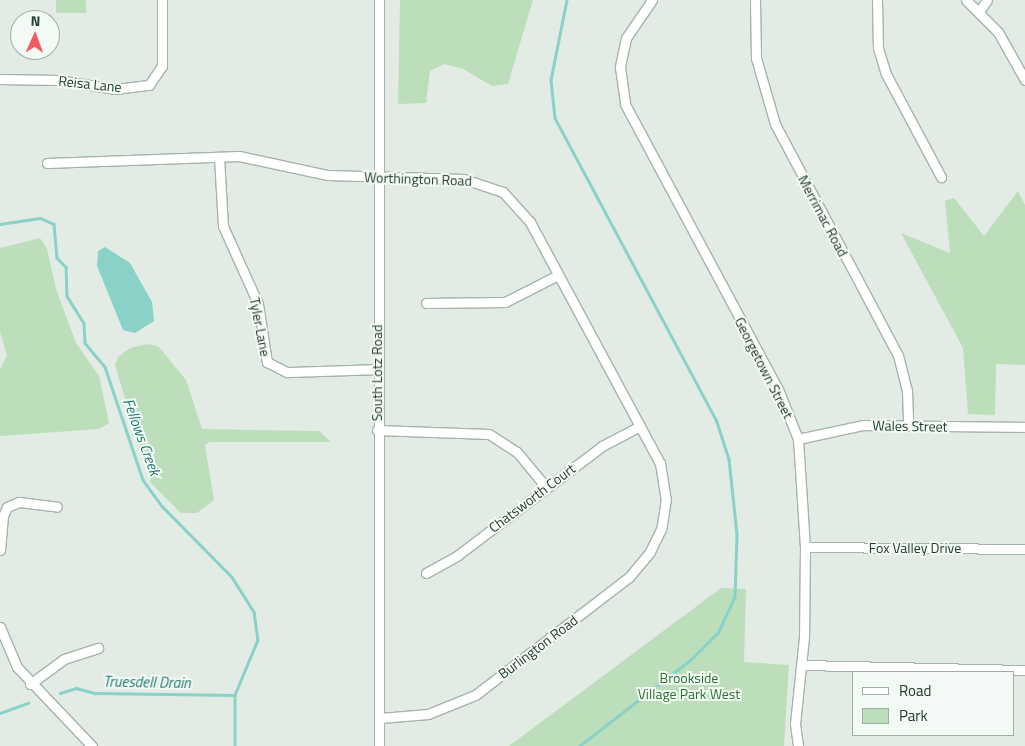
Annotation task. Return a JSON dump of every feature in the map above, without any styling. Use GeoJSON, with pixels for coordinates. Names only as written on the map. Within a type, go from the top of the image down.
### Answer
{"type":"FeatureCollection","features":[{"type":"Feature","properties":{"kind":"street","name":"Reisa Lane"},"geometry":{"type":"LineString","coordinates":[[0,79],[58,80],[115,89],[149,85],[162,66],[162,0]]}},
{"type":"Feature","properties":{"kind":"street","name":"South Lotz Road"},"geometry":{"type":"LineString","coordinates":[[378,0],[376,369],[380,746]]}},
{"type":"Feature","properties":{"kind":"street","name":"Georgetown Street"},"geometry":{"type":"LineString","coordinates":[[652,0],[630,30],[621,59],[622,96],[632,120],[778,390],[798,439],[805,547],[803,666],[795,734],[798,746]]}},
{"type":"Feature","properties":{"kind":"street","name":"Merrimac Road"},"geometry":{"type":"LineString","coordinates":[[755,0],[756,58],[774,124],[898,355],[907,390],[908,426]]}},
{"type":"Feature","properties":{"kind":"street"},"geometry":{"type":"LineString","coordinates":[[877,0],[878,48],[886,74],[941,177]]}},
{"type":"Feature","properties":{"kind":"street"},"geometry":{"type":"LineString","coordinates":[[966,0],[980,10],[1008,48],[1025,80]]}},
{"type":"Feature","properties":{"kind":"street"},"geometry":{"type":"LineString","coordinates":[[980,10],[987,0]]}},
{"type":"Feature","properties":{"kind":"street","name":"Tyler Lane"},"geometry":{"type":"LineString","coordinates":[[219,157],[223,226],[258,304],[267,362],[287,372],[376,369]]}},
{"type":"Feature","properties":{"kind":"street","name":"Worthington Road"},"geometry":{"type":"LineString","coordinates":[[47,163],[254,157],[319,174],[378,178],[464,179],[495,188],[523,212],[640,426],[663,474],[666,498],[662,524]]}},
{"type":"Feature","properties":{"kind":"street"},"geometry":{"type":"LineString","coordinates":[[426,303],[505,302],[558,275]]}},
{"type":"Feature","properties":{"kind":"street","name":"Chatsworth Court"},"geometry":{"type":"LineString","coordinates":[[426,573],[458,555],[602,446],[640,426]]}},
{"type":"Feature","properties":{"kind":"street","name":"Wales Street"},"geometry":{"type":"LineString","coordinates":[[798,439],[848,426],[1025,427]]}},
{"type":"Feature","properties":{"kind":"street"},"geometry":{"type":"LineString","coordinates":[[377,430],[473,431],[489,434],[518,452],[546,487]]}},
{"type":"Feature","properties":{"kind":"street"},"geometry":{"type":"LineString","coordinates":[[0,550],[7,507],[20,502],[57,507]]}},
{"type":"Feature","properties":{"kind":"street","name":"Burlington Road"},"geometry":{"type":"LineString","coordinates":[[380,718],[428,714],[475,695],[629,577],[650,552],[662,524]]}},
{"type":"Feature","properties":{"kind":"street","name":"Fox Valley Drive"},"geometry":{"type":"LineString","coordinates":[[805,547],[1025,549]]}},
{"type":"Feature","properties":{"kind":"street"},"geometry":{"type":"LineString","coordinates":[[0,627],[9,653],[30,684],[92,746]]}},
{"type":"Feature","properties":{"kind":"street"},"geometry":{"type":"LineString","coordinates":[[30,684],[64,659],[98,648]]}},
{"type":"Feature","properties":{"kind":"street"},"geometry":{"type":"LineString","coordinates":[[803,666],[1025,670]]}},
{"type":"Feature","properties":{"kind":"green space"},"geometry":{"type":"Polygon","coordinates":[[[56,0],[86,0],[86,13],[60,13],[60,10],[56,10],[56,0]]]}},
{"type":"Feature","properties":{"kind":"green space"},"geometry":{"type":"Polygon","coordinates":[[[400,0],[533,0],[508,84],[492,86],[463,69],[444,64],[430,71],[426,103],[398,104],[400,0]]]}},
{"type":"Feature","properties":{"kind":"green space"},"geometry":{"type":"Polygon","coordinates":[[[1018,191],[1025,205],[1025,365],[996,364],[995,415],[968,414],[963,348],[901,233],[950,253],[945,201],[954,198],[984,236],[1018,191]]]}},
{"type":"Feature","properties":{"kind":"green space"},"geometry":{"type":"Polygon","coordinates":[[[40,238],[47,249],[56,289],[76,343],[99,376],[109,423],[99,429],[0,436],[0,370],[7,355],[0,332],[0,248],[40,238]]]}},
{"type":"Feature","properties":{"kind":"green space"},"geometry":{"type":"Polygon","coordinates":[[[147,344],[158,346],[186,380],[202,429],[319,431],[331,442],[209,442],[205,445],[214,500],[197,513],[181,513],[151,483],[115,365],[118,357],[130,348],[147,344]]]}},
{"type":"Feature","properties":{"kind":"green space","name":"Brookside Village Park West"},"geometry":{"type":"Polygon","coordinates":[[[721,588],[746,589],[744,662],[789,665],[784,746],[509,746],[721,588]]]}},
{"type":"Feature","properties":{"kind":"water"},"geometry":{"type":"Polygon","coordinates":[[[105,247],[130,263],[152,302],[154,321],[135,333],[123,330],[97,266],[98,251],[105,247]]]}},
{"type":"Feature","properties":{"kind":"waterway"},"geometry":{"type":"LineString","coordinates":[[567,0],[551,80],[555,118],[716,419],[729,459],[737,534],[735,597],[719,632],[691,660],[580,746]]}},
{"type":"Feature","properties":{"kind":"waterway","name":"Fellows Creek"},"geometry":{"type":"LineString","coordinates":[[0,224],[40,218],[54,224],[57,258],[66,267],[67,296],[84,323],[85,343],[105,367],[143,480],[162,506],[232,577],[254,612],[258,640],[235,695],[235,746]]}},
{"type":"Feature","properties":{"kind":"waterway","name":"Truesdell Drain"},"geometry":{"type":"LineString","coordinates":[[60,693],[76,688],[95,693],[235,695]]}},
{"type":"Feature","properties":{"kind":"waterway","name":"Truesdell Drain"},"geometry":{"type":"LineString","coordinates":[[0,713],[28,703]]}}]}
